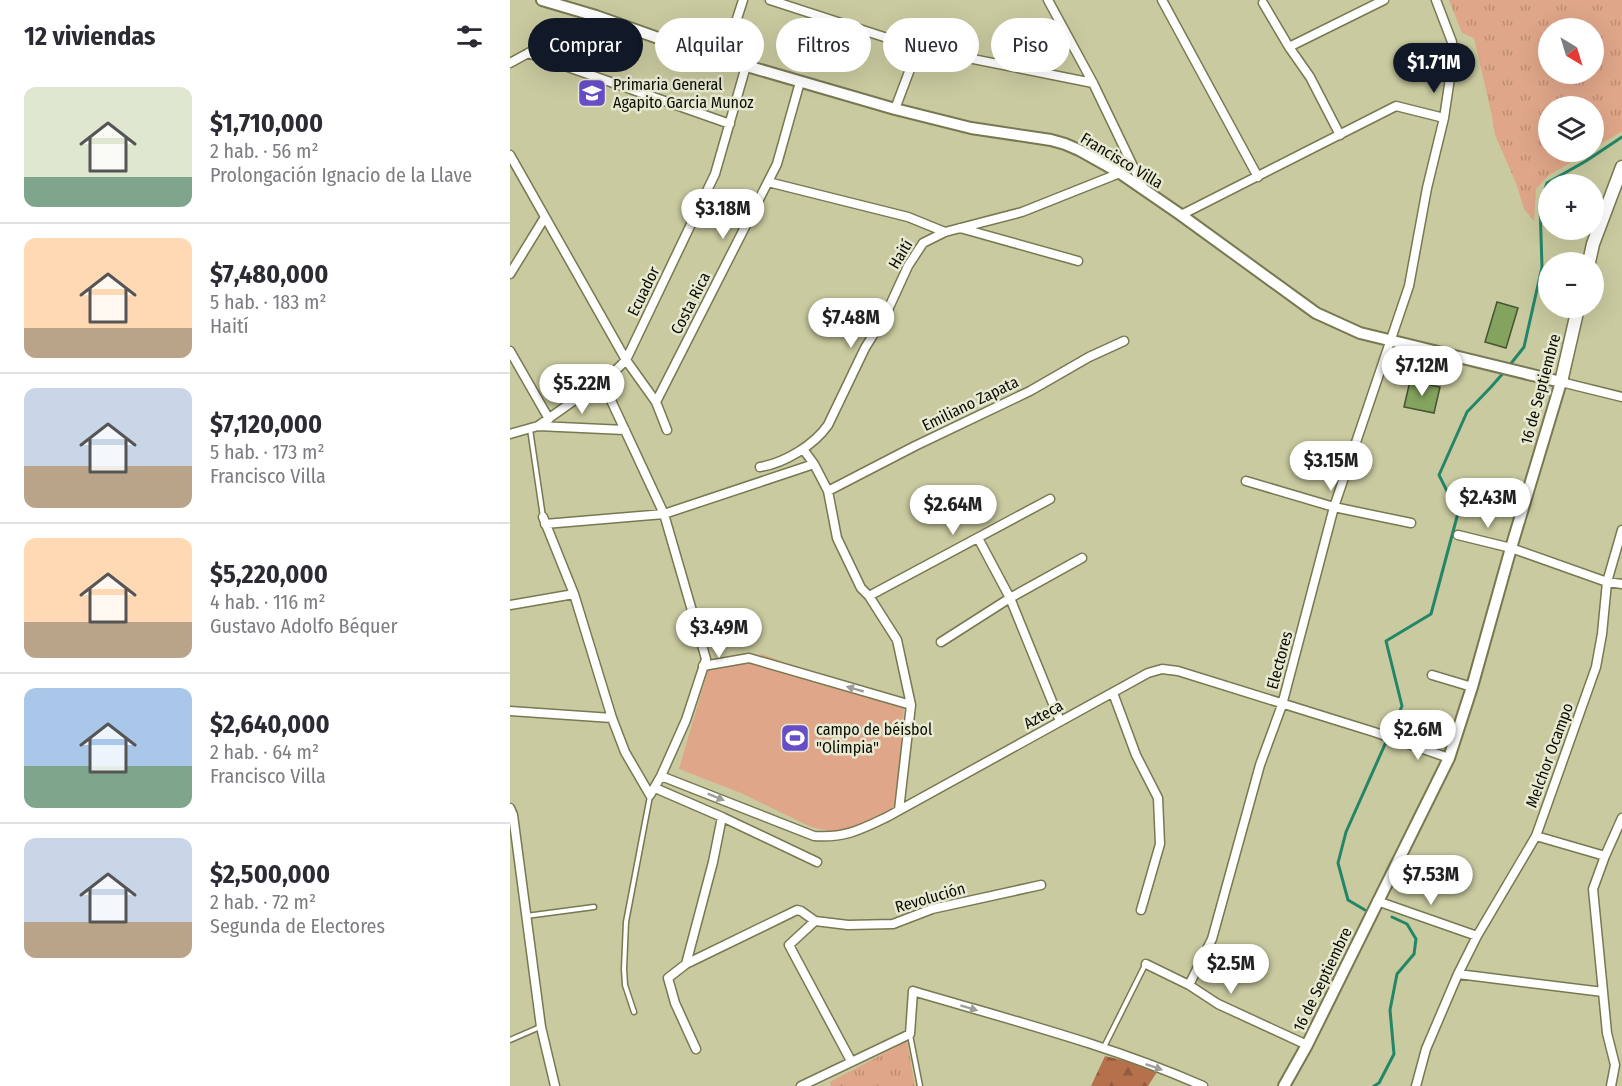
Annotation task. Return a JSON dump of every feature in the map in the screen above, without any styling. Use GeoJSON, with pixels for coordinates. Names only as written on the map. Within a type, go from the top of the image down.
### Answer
{"type":"FeatureCollection","features":[{"type":"Feature","properties":{"kind":"main road"},"geometry":{"type":"LineString","coordinates":[[1591,252],[1622,167]]}},
{"type":"Feature","properties":{"kind":"main road","name":"16 de Septiembre"},"geometry":{"type":"LineString","coordinates":[[1561,382],[1576,318]]}},
{"type":"Feature","properties":{"kind":"street","name":"Francisco Villa"},"geometry":{"type":"LineString","coordinates":[[542,0],[655,36]]}},
{"type":"Feature","properties":{"kind":"street"},"geometry":{"type":"LineString","coordinates":[[737,18],[743,0]]}},
{"type":"Feature","properties":{"kind":"street"},"geometry":{"type":"LineString","coordinates":[[770,0],[883,37]]}},
{"type":"Feature","properties":{"kind":"street"},"geometry":{"type":"LineString","coordinates":[[1048,0],[1093,83],[1144,191]]}},
{"type":"Feature","properties":{"kind":"street"},"geometry":{"type":"LineString","coordinates":[[1289,47],[1384,0]]}},
{"type":"Feature","properties":{"kind":"street","name":"Electores"},"geometry":{"type":"LineString","coordinates":[[1189,984],[1212,939],[1260,765],[1282,705],[1334,507],[1409,286],[1427,188],[1444,118],[1450,78],[1452,42],[1436,0]]}},
{"type":"Feature","properties":{"kind":"street"},"geometry":{"type":"LineString","coordinates":[[1165,1],[1258,177]]}},
{"type":"Feature","properties":{"kind":"street"},"geometry":{"type":"LineString","coordinates":[[1263,3],[1310,77],[1340,135]]}},
{"type":"Feature","properties":{"kind":"street"},"geometry":{"type":"LineString","coordinates":[[592,18],[596,16]]}},
{"type":"Feature","properties":{"kind":"street"},"geometry":{"type":"LineString","coordinates":[[510,63],[528,53]]}},
{"type":"Feature","properties":{"kind":"street"},"geometry":{"type":"LineString","coordinates":[[979,60],[1093,83]]}},
{"type":"Feature","properties":{"kind":"street","name":"Francisco Villa"},"geometry":{"type":"LineString","coordinates":[[764,71],[970,128],[1052,140],[1079,150],[1120,173],[1316,313],[1360,333],[1622,397]]}},
{"type":"Feature","properties":{"kind":"street"},"geometry":{"type":"LineString","coordinates":[[582,72],[730,124]]}},
{"type":"Feature","properties":{"kind":"street","name":"Ecuador"},"geometry":{"type":"LineString","coordinates":[[626,360],[715,174],[744,72]]}},
{"type":"Feature","properties":{"kind":"street"},"geometry":{"type":"LineString","coordinates":[[895,109],[909,72]]}},
{"type":"Feature","properties":{"kind":"street","name":"Costa Rica"},"geometry":{"type":"LineString","coordinates":[[656,402],[777,164],[800,82]]}},
{"type":"Feature","properties":{"kind":"street"},"geometry":{"type":"LineString","coordinates":[[1181,215],[1396,106],[1444,118]]}},
{"type":"Feature","properties":{"kind":"street"},"geometry":{"type":"LineString","coordinates":[[510,155],[626,360],[656,402],[667,430]]}},
{"type":"Feature","properties":{"kind":"street","name":"Haití"},"geometry":{"type":"LineString","coordinates":[[760,466],[772,465],[803,449],[824,432],[865,348],[886,314],[908,266],[923,243],[945,232],[1022,212],[1120,173]]}},
{"type":"Feature","properties":{"kind":"street"},"geometry":{"type":"LineString","coordinates":[[768,182],[908,217],[945,232]]}},
{"type":"Feature","properties":{"kind":"street"},"geometry":{"type":"LineString","coordinates":[[510,274],[544,217]]}},
{"type":"Feature","properties":{"kind":"street"},"geometry":{"type":"LineString","coordinates":[[960,228],[1078,261]]}},
{"type":"Feature","properties":{"kind":"street","name":"Emiliano Zapata"},"geometry":{"type":"LineString","coordinates":[[828,491],[1030,391],[1124,340]]}},
{"type":"Feature","properties":{"kind":"street"},"geometry":{"type":"LineString","coordinates":[[510,351],[549,419]]}},
{"type":"Feature","properties":{"kind":"street"},"geometry":{"type":"LineString","coordinates":[[510,434],[534,427],[549,419],[613,373],[626,360]]}},
{"type":"Feature","properties":{"kind":"street"},"geometry":{"type":"LineString","coordinates":[[602,381],[664,514],[706,659],[686,720],[652,791]]}},
{"type":"Feature","properties":{"kind":"street","name":"16 de Septiembre"},"geometry":{"type":"LineString","coordinates":[[1284,1086],[1307,1045],[1449,758],[1561,382]]}},
{"type":"Feature","properties":{"kind":"street"},"geometry":{"type":"LineString","coordinates":[[534,427],[625,430]]}},
{"type":"Feature","properties":{"kind":"street"},"geometry":{"type":"LineString","coordinates":[[803,449],[828,491],[837,538],[861,588],[869,596],[897,640],[911,705],[898,810]]}},
{"type":"Feature","properties":{"kind":"street"},"geometry":{"type":"LineString","coordinates":[[814,464],[664,514],[544,521],[574,594],[612,718],[625,752],[652,791],[722,817],[817,862]]}},
{"type":"Feature","properties":{"kind":"street"},"geometry":{"type":"LineString","coordinates":[[1246,481],[1334,507],[1411,523]]}},
{"type":"Feature","properties":{"kind":"street"},"geometry":{"type":"LineString","coordinates":[[869,596],[1050,499]]}},
{"type":"Feature","properties":{"kind":"street","name":"Melchor Ocampo"},"geometry":{"type":"LineString","coordinates":[[1416,1086],[1426,1049],[1458,974],[1477,936],[1536,836],[1596,667],[1607,582],[1622,530]]}},
{"type":"Feature","properties":{"kind":"street"},"geometry":{"type":"LineString","coordinates":[[1458,535],[1511,548],[1607,582],[1622,584]]}},
{"type":"Feature","properties":{"kind":"street"},"geometry":{"type":"LineString","coordinates":[[978,538],[1010,598],[1060,722]]}},
{"type":"Feature","properties":{"kind":"street"},"geometry":{"type":"LineString","coordinates":[[941,642],[1010,598],[1082,558]]}},
{"type":"Feature","properties":{"kind":"street"},"geometry":{"type":"LineString","coordinates":[[510,605],[574,594]]}},
{"type":"Feature","properties":{"kind":"street"},"geometry":{"type":"LineString","coordinates":[[703,666],[749,658],[911,705]]}},
{"type":"Feature","properties":{"kind":"street","name":"Azteca"},"geometry":{"type":"LineString","coordinates":[[661,776],[814,836],[832,837],[855,832],[1148,673],[1162,669],[1178,671],[1374,732],[1449,758]]}},
{"type":"Feature","properties":{"kind":"street"},"geometry":{"type":"LineString","coordinates":[[1431,675],[1472,687]]}},
{"type":"Feature","properties":{"kind":"street"},"geometry":{"type":"LineString","coordinates":[[1113,693],[1136,755],[1158,798],[1160,844],[1141,910]]}},
{"type":"Feature","properties":{"kind":"street"},"geometry":{"type":"LineString","coordinates":[[510,711],[612,718]]}},
{"type":"Feature","properties":{"kind":"street"},"geometry":{"type":"LineString","coordinates":[[510,808],[513,815],[541,1027],[555,1086]]}},
{"type":"Feature","properties":{"kind":"street"},"geometry":{"type":"LineString","coordinates":[[686,964],[713,862],[722,817]]}},
{"type":"Feature","properties":{"kind":"street"},"geometry":{"type":"LineString","coordinates":[[1611,1086],[1615,1065],[1607,1033],[1593,889],[1622,818]]}},
{"type":"Feature","properties":{"kind":"street"},"geometry":{"type":"LineString","coordinates":[[1536,836],[1605,856]]}},
{"type":"Feature","properties":{"kind":"street","name":"Revolución"},"geometry":{"type":"LineString","coordinates":[[696,1049],[675,1003],[668,978],[686,964],[797,910],[815,921],[848,925],[893,924],[932,909],[1041,885]]}},
{"type":"Feature","properties":{"kind":"street"},"geometry":{"type":"LineString","coordinates":[[1377,901],[1477,936]]}},
{"type":"Feature","properties":{"kind":"street"},"geometry":{"type":"LineString","coordinates":[[815,921],[789,945],[851,1061]]}},
{"type":"Feature","properties":{"kind":"street"},"geometry":{"type":"LineString","coordinates":[[1146,964],[1189,984],[1218,1004],[1307,1045]]}},
{"type":"Feature","properties":{"kind":"street"},"geometry":{"type":"LineString","coordinates":[[1458,974],[1603,992]]}},
{"type":"Feature","properties":{"kind":"street"},"geometry":{"type":"LineString","coordinates":[[801,1086],[910,1034],[913,991],[1102,1049],[1203,1086]]}},
{"type":"Feature","properties":{"kind":"lane"},"geometry":{"type":"LineString","coordinates":[[534,427],[544,521]]}},
{"type":"Feature","properties":{"kind":"lane"},"geometry":{"type":"LineString","coordinates":[[634,1012],[625,985],[627,921],[652,791]]}},
{"type":"Feature","properties":{"kind":"lane"},"geometry":{"type":"LineString","coordinates":[[525,916],[594,908]]}},
{"type":"Feature","properties":{"kind":"lane"},"geometry":{"type":"LineString","coordinates":[[1102,1049],[1146,964]]}},
{"type":"Feature","properties":{"kind":"lane"},"geometry":{"type":"LineString","coordinates":[[510,1040],[541,1027]]}},
{"type":"Feature","properties":{"kind":"lane"},"geometry":{"type":"LineString","coordinates":[[910,1034],[920,1086]]}},
{"type":"Feature","properties":{"kind":"green space"},"geometry":{"type":"Polygon","coordinates":[[[1449,0],[1622,0],[1622,131],[1604,142],[1604,96],[1538,96],[1538,162],[1572,162],[1551,174],[1538,174],[1534,221],[1524,209],[1516,183],[1495,135],[1474,38],[1462,33],[1449,0]]]}},
{"type":"Feature","properties":{"kind":"green space","name":"campo de béisbol \"Olimpia\""},"geometry":{"type":"Polygon","coordinates":[[[762,654],[904,707],[896,810],[863,826],[835,832],[811,827],[741,793],[679,769],[708,670],[762,654]]]}},
{"type":"Feature","properties":{"kind":"green space"},"geometry":{"type":"Polygon","coordinates":[[[907,1041],[915,1086],[831,1086],[830,1082],[907,1041]]]}},
{"type":"Feature","properties":{"kind":"green space"},"geometry":{"type":"Polygon","coordinates":[[[1105,1056],[1159,1069],[1148,1086],[1091,1086],[1105,1056]]]}},
{"type":"Feature","properties":{"kind":"building"},"geometry":{"type":"Polygon","coordinates":[[[1497,302],[1518,308],[1506,348],[1485,342],[1497,302]]]}},
{"type":"Feature","properties":{"kind":"building"},"geometry":{"type":"Polygon","coordinates":[[[1410,381],[1440,387],[1434,413],[1404,407],[1410,381]]]}},
{"type":"Feature","properties":{"kind":"waterway"},"geometry":{"type":"LineString","coordinates":[[1509,366],[1524,347],[1542,267],[1540,204],[1547,183],[1622,137]]}},
{"type":"Feature","properties":{"kind":"waterway"},"geometry":{"type":"LineString","coordinates":[[1365,910],[1348,900],[1338,863],[1346,832],[1402,706],[1386,641],[1431,614],[1458,513],[1439,475],[1467,412],[1505,371]]}},
{"type":"Feature","properties":{"kind":"waterway"},"geometry":{"type":"LineString","coordinates":[[1374,1086],[1379,1083],[1394,1054],[1390,1010],[1397,974],[1414,954],[1416,939],[1407,924],[1392,917]]}},
{"type":"Feature","properties":{"kind":"place","name":"Primaria General Agapito Garcia Munoz"},"geometry":{"type":"Point","coordinates":[592,93]}},
{"type":"Feature","properties":{"kind":"place","name":"campo de béisbol \"Olimpia\""},"geometry":{"type":"Point","coordinates":[795,738]}}]}
